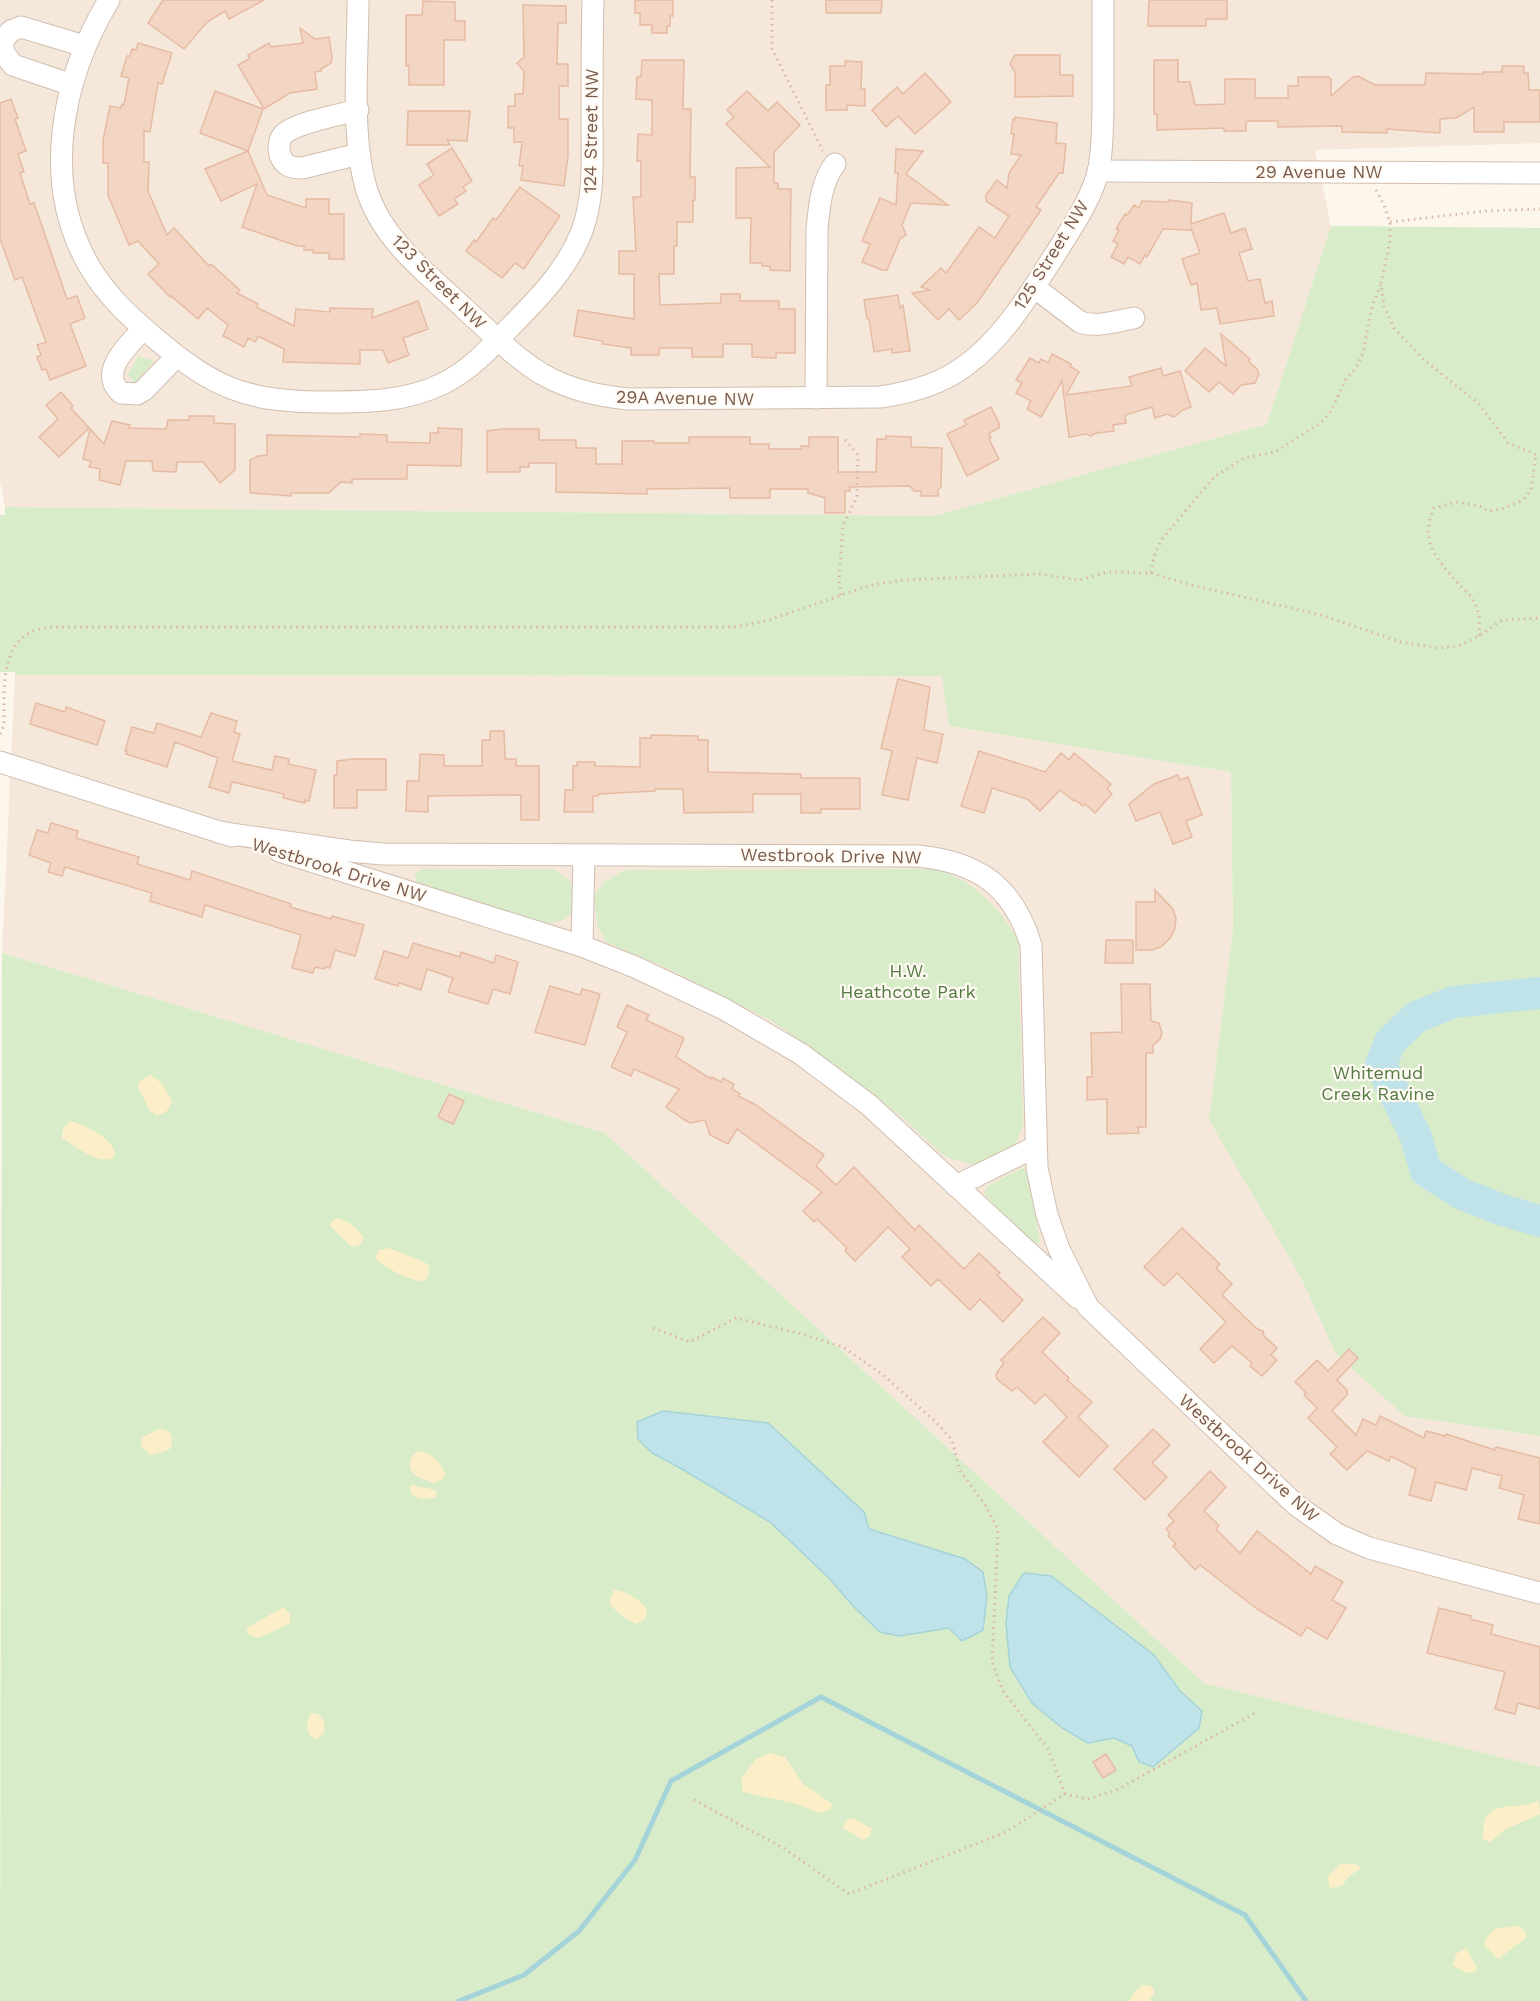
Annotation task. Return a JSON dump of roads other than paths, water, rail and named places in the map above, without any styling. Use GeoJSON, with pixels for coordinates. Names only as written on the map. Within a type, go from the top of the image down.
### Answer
{"type":"FeatureCollection","features":[{"type":"Feature","properties":{"kind":"street","name":"124 Street NW"},"geometry":{"type":"LineString","coordinates":[[109,0],[84,45],[64,117],[61,147],[62,179],[72,229],[86,260],[102,285],[125,313],[177,357],[220,384],[259,398],[298,402],[378,401],[414,394],[443,383],[468,367],[498,340],[558,275],[581,232],[588,210],[592,177],[593,0]]}},
{"type":"Feature","properties":{"kind":"street","name":"123 Street NW"},"geometry":{"type":"LineString","coordinates":[[358,0],[359,154],[374,211],[385,228],[410,257],[498,340]]}},
{"type":"Feature","properties":{"kind":"street","name":"125 Street NW"},"geometry":{"type":"LineString","coordinates":[[950,376],[964,367],[992,342],[1034,287],[1084,207],[1098,171],[1102,138],[1103,0]]}},
{"type":"Feature","properties":{"kind":"street"},"geometry":{"type":"LineString","coordinates":[[72,85],[13,65],[3,52],[3,40],[11,31],[21,27],[84,45]]}},
{"type":"Feature","properties":{"kind":"street"},"geometry":{"type":"LineString","coordinates":[[358,110],[285,133],[281,137],[279,152],[286,165],[292,168],[302,168],[359,154]]}},
{"type":"Feature","properties":{"kind":"street"},"geometry":{"type":"LineString","coordinates":[[816,399],[817,230],[820,203],[833,166]]}},
{"type":"Feature","properties":{"kind":"street","name":"29 Avenue NW"},"geometry":{"type":"LineString","coordinates":[[1098,171],[1540,172]]}},
{"type":"Feature","properties":{"kind":"street"},"geometry":{"type":"LineString","coordinates":[[1034,287],[1080,322],[1086,324],[1094,326],[1134,318]]}},
{"type":"Feature","properties":{"kind":"street"},"geometry":{"type":"LineString","coordinates":[[143,329],[112,369],[111,377],[114,387],[121,393],[136,394],[144,390],[177,357]]}},
{"type":"Feature","properties":{"kind":"street","name":"29A Avenue NW"},"geometry":{"type":"LineString","coordinates":[[498,340],[543,374],[582,392],[629,399],[816,399],[896,395],[950,376]]}},
{"type":"Feature","properties":{"kind":"street","name":"Westbrook Drive NW"},"geometry":{"type":"LineString","coordinates":[[0,762],[582,946],[635,967],[724,1009],[801,1054],[869,1105],[1088,1307],[1296,1505],[1319,1523],[1369,1548],[1540,1593]]}},
{"type":"Feature","properties":{"kind":"street","name":"Westbrook Drive NW"},"geometry":{"type":"LineString","coordinates":[[218,832],[383,854],[918,856],[958,862],[973,869],[998,888],[1019,914],[1031,945],[1037,1168],[1052,1233],[1088,1307]]}},
{"type":"Feature","properties":{"kind":"street"},"geometry":{"type":"LineString","coordinates":[[582,946],[584,855]]}},
{"type":"Feature","properties":{"kind":"street"},"geometry":{"type":"LineString","coordinates":[[956,1186],[1035,1147]]}},
{"type":"Feature","properties":{"kind":"water"},"geometry":{"type":"Polygon","coordinates":[[[663,1411],[768,1423],[864,1512],[869,1529],[965,1559],[983,1572],[987,1596],[983,1630],[962,1641],[949,1628],[899,1636],[880,1632],[829,1578],[770,1522],[652,1453],[638,1439],[637,1422],[663,1411]]]}},
{"type":"Feature","properties":{"kind":"water"},"geometry":{"type":"Polygon","coordinates":[[[1024,1573],[1051,1576],[1154,1655],[1180,1691],[1202,1711],[1199,1728],[1153,1767],[1139,1762],[1132,1746],[1114,1738],[1088,1743],[1062,1728],[1032,1703],[1010,1667],[1006,1623],[1009,1596],[1024,1573]]]}},
{"type":"Feature","properties":{"kind":"waterway"},"geometry":{"type":"LineString","coordinates":[[1540,993],[1454,1002],[1416,1017],[1390,1042],[1381,1065],[1416,1137],[1426,1171],[1462,1194],[1502,1210],[1540,1221]]}},
{"type":"Feature","properties":{"kind":"waterway"},"geometry":{"type":"LineString","coordinates":[[459,2001],[524,1975],[579,1931],[635,1860],[671,1781],[821,1697],[1245,1915],[1306,2001]]}},
{"type":"Feature","properties":{"kind":"park label","name":"H.W. Heathcote Park"},"geometry":{"type":"Point","coordinates":[908,981]}},
{"type":"Feature","properties":{"kind":"park label","name":"Whitemud Creek Ravine"},"geometry":{"type":"Point","coordinates":[1378,1083]}}]}
